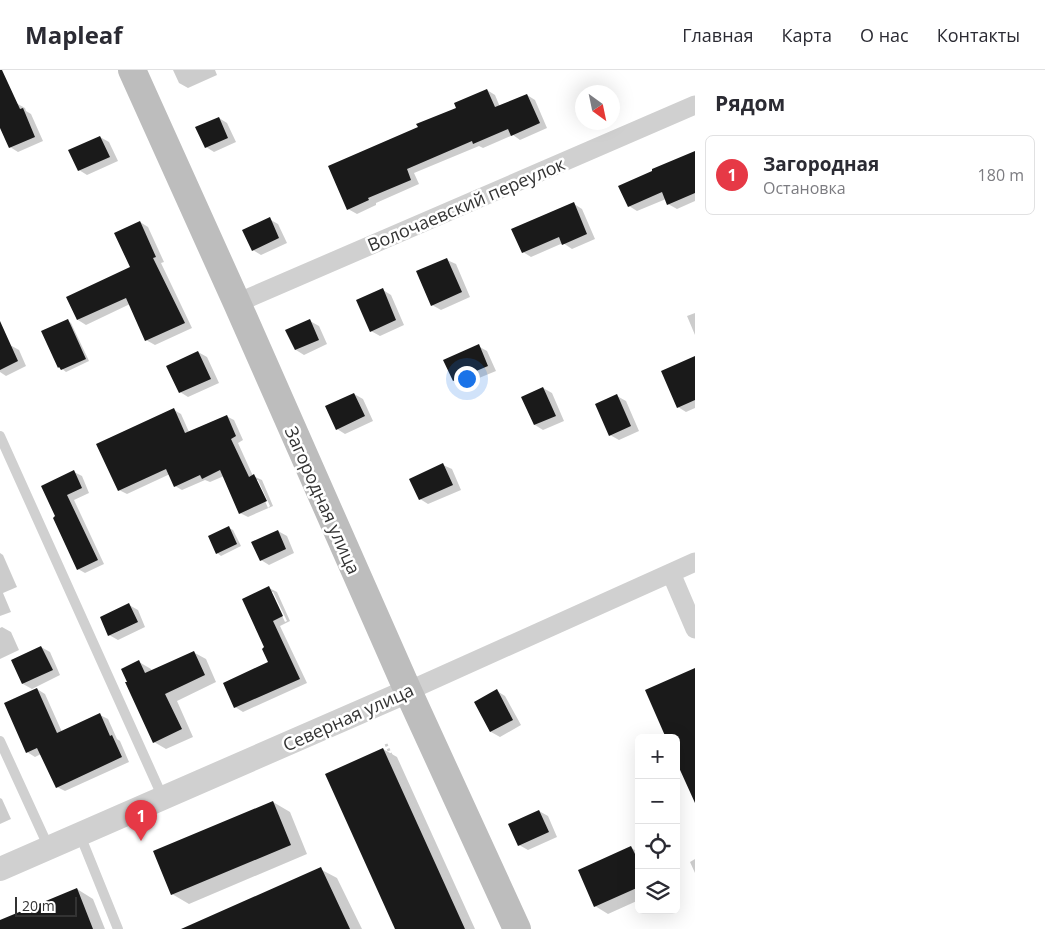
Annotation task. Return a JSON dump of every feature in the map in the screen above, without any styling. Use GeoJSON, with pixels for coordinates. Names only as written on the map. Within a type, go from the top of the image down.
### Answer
{"type":"FeatureCollection","features":[{"type":"Feature","properties":{"kind":"main road","name":"Загородная улица"},"geometry":{"type":"LineString","coordinates":[[132,70],[408,692],[517,929]]}},
{"type":"Feature","properties":{"kind":"street","name":"Волочаевский переулок"},"geometry":{"type":"LineString","coordinates":[[237,303],[695,105]]}},
{"type":"Feature","properties":{"kind":"street","name":"Северная улица"},"geometry":{"type":"LineString","coordinates":[[0,869],[408,692],[695,562]]}},
{"type":"Feature","properties":{"kind":"street"},"geometry":{"type":"LineString","coordinates":[[671,573],[695,629]]}},
{"type":"Feature","properties":{"kind":"lane"},"geometry":{"type":"LineString","coordinates":[[0,436],[163,798]]}},
{"type":"Feature","properties":{"kind":"lane"},"geometry":{"type":"LineString","coordinates":[[0,741],[49,848]]}},
{"type":"Feature","properties":{"kind":"lane"},"geometry":{"type":"LineString","coordinates":[[80,835],[118,929]]}},
{"type":"Feature","properties":{"kind":"path"},"geometry":{"type":"LineString","coordinates":[[386,744],[470,929]]}},
{"type":"Feature","properties":{"kind":"building"},"geometry":{"type":"Polygon","coordinates":[[[0,70],[2,70],[20,109],[23,108],[35,137],[9,148],[0,128],[0,70]]]}},
{"type":"Feature","properties":{"kind":"building"},"geometry":{"type":"Polygon","coordinates":[[[487,89],[495,107],[527,94],[540,123],[511,136],[508,129],[473,144],[472,141],[407,169],[411,180],[368,198],[369,200],[347,210],[328,166],[418,127],[416,124],[456,108],[454,103],[487,89]]]}},
{"type":"Feature","properties":{"kind":"building"},"geometry":{"type":"Polygon","coordinates":[[[219,117],[228,138],[205,148],[195,127],[219,117]]]}},
{"type":"Feature","properties":{"kind":"building"},"geometry":{"type":"Polygon","coordinates":[[[100,136],[110,157],[78,171],[68,150],[100,136]]]}},
{"type":"Feature","properties":{"kind":"building"},"geometry":{"type":"Polygon","coordinates":[[[695,151],[695,193],[667,205],[662,192],[628,207],[618,186],[695,151]]]}},
{"type":"Feature","properties":{"kind":"building"},"geometry":{"type":"Polygon","coordinates":[[[574,202],[587,234],[562,245],[559,237],[522,253],[511,229],[574,202]]]}},
{"type":"Feature","properties":{"kind":"building"},"geometry":{"type":"Polygon","coordinates":[[[270,217],[279,238],[252,251],[242,230],[270,217]]]}},
{"type":"Feature","properties":{"kind":"building"},"geometry":{"type":"Polygon","coordinates":[[[140,221],[156,257],[153,258],[185,323],[145,341],[126,298],[77,320],[66,297],[130,267],[114,233],[140,221]]]}},
{"type":"Feature","properties":{"kind":"building"},"geometry":{"type":"Polygon","coordinates":[[[447,258],[462,292],[431,306],[416,271],[447,258]]]}},
{"type":"Feature","properties":{"kind":"building"},"geometry":{"type":"Polygon","coordinates":[[[383,288],[396,320],[370,332],[356,300],[383,288]]]}},
{"type":"Feature","properties":{"kind":"building"},"geometry":{"type":"Polygon","coordinates":[[[68,319],[86,359],[61,370],[58,368],[41,331],[68,319]]]}},
{"type":"Feature","properties":{"kind":"building"},"geometry":{"type":"Polygon","coordinates":[[[310,319],[319,340],[295,350],[285,330],[310,319]]]}},
{"type":"Feature","properties":{"kind":"building"},"geometry":{"type":"Polygon","coordinates":[[[0,321],[18,361],[0,370],[0,321]]]}},
{"type":"Feature","properties":{"kind":"building"},"geometry":{"type":"Polygon","coordinates":[[[479,344],[488,366],[453,381],[443,360],[479,344]]]}},
{"type":"Feature","properties":{"kind":"building"},"geometry":{"type":"Polygon","coordinates":[[[198,351],[211,379],[179,393],[166,366],[198,351]]]}},
{"type":"Feature","properties":{"kind":"building"},"geometry":{"type":"Polygon","coordinates":[[[695,356],[695,400],[677,408],[661,371],[695,356]]]}},
{"type":"Feature","properties":{"kind":"building"},"geometry":{"type":"Polygon","coordinates":[[[543,387],[556,416],[534,425],[521,397],[543,387]]]}},
{"type":"Feature","properties":{"kind":"building"},"geometry":{"type":"Polygon","coordinates":[[[354,393],[365,416],[336,430],[325,406],[354,393]]]}},
{"type":"Feature","properties":{"kind":"building"},"geometry":{"type":"Polygon","coordinates":[[[617,394],[631,426],[609,436],[595,404],[617,394]]]}},
{"type":"Feature","properties":{"kind":"building"},"geometry":{"type":"Polygon","coordinates":[[[174,408],[185,433],[227,415],[236,436],[231,439],[249,477],[254,474],[267,501],[239,514],[220,470],[202,479],[200,475],[174,487],[166,469],[118,491],[96,444],[174,408]]]}},
{"type":"Feature","properties":{"kind":"building"},"geometry":{"type":"Polygon","coordinates":[[[443,463],[453,485],[419,500],[409,479],[443,463]]]}},
{"type":"Feature","properties":{"kind":"building"},"geometry":{"type":"Polygon","coordinates":[[[74,470],[82,488],[67,495],[98,560],[77,570],[53,518],[55,516],[41,486],[74,470]]]}},
{"type":"Feature","properties":{"kind":"building"},"geometry":{"type":"Polygon","coordinates":[[[229,526],[237,544],[216,554],[208,536],[229,526]]]}},
{"type":"Feature","properties":{"kind":"building"},"geometry":{"type":"Polygon","coordinates":[[[278,530],[286,549],[260,561],[251,542],[278,530]]]}},
{"type":"Feature","properties":{"kind":"building"},"geometry":{"type":"Polygon","coordinates":[[[269,586],[283,616],[273,621],[300,679],[234,708],[223,683],[268,662],[262,649],[264,647],[242,599],[269,586]]]}},
{"type":"Feature","properties":{"kind":"building"},"geometry":{"type":"Polygon","coordinates":[[[129,603],[138,622],[108,636],[100,617],[129,603]]]}},
{"type":"Feature","properties":{"kind":"building"},"geometry":{"type":"Polygon","coordinates":[[[41,646],[53,670],[22,684],[11,660],[41,646]]]}},
{"type":"Feature","properties":{"kind":"building"},"geometry":{"type":"Polygon","coordinates":[[[194,651],[205,675],[165,694],[182,729],[153,743],[121,669],[139,660],[145,673],[194,651]]]}},
{"type":"Feature","properties":{"kind":"building"},"geometry":{"type":"Polygon","coordinates":[[[695,668],[695,803],[680,770],[680,734],[664,734],[645,690],[695,668]]]}},
{"type":"Feature","properties":{"kind":"building"},"geometry":{"type":"Polygon","coordinates":[[[37,688],[57,733],[100,713],[122,757],[56,788],[37,748],[26,753],[4,703],[37,688]]]}},
{"type":"Feature","properties":{"kind":"building"},"geometry":{"type":"Polygon","coordinates":[[[497,689],[513,720],[490,732],[474,702],[497,689]]]}},
{"type":"Feature","properties":{"kind":"building"},"geometry":{"type":"Polygon","coordinates":[[[383,748],[465,929],[395,929],[325,774],[383,748]]]}},
{"type":"Feature","properties":{"kind":"building"},"geometry":{"type":"Polygon","coordinates":[[[273,801],[291,845],[171,895],[153,851],[273,801]]]}},
{"type":"Feature","properties":{"kind":"building"},"geometry":{"type":"Polygon","coordinates":[[[539,810],[549,832],[518,846],[508,824],[539,810]]]}},
{"type":"Feature","properties":{"kind":"building"},"geometry":{"type":"Polygon","coordinates":[[[631,846],[635,854],[635,889],[594,907],[578,870],[631,846]]]}},
{"type":"Feature","properties":{"kind":"building"},"geometry":{"type":"Polygon","coordinates":[[[321,867],[350,929],[181,929],[321,867]]]}},
{"type":"Feature","properties":{"kind":"building"},"geometry":{"type":"Polygon","coordinates":[[[77,888],[93,929],[0,929],[0,920],[77,888]]]}},
{"type":"Feature","properties":{"kind":"place","name":"Загородная"},"geometry":{"type":"Point","coordinates":[141,841]}}]}
